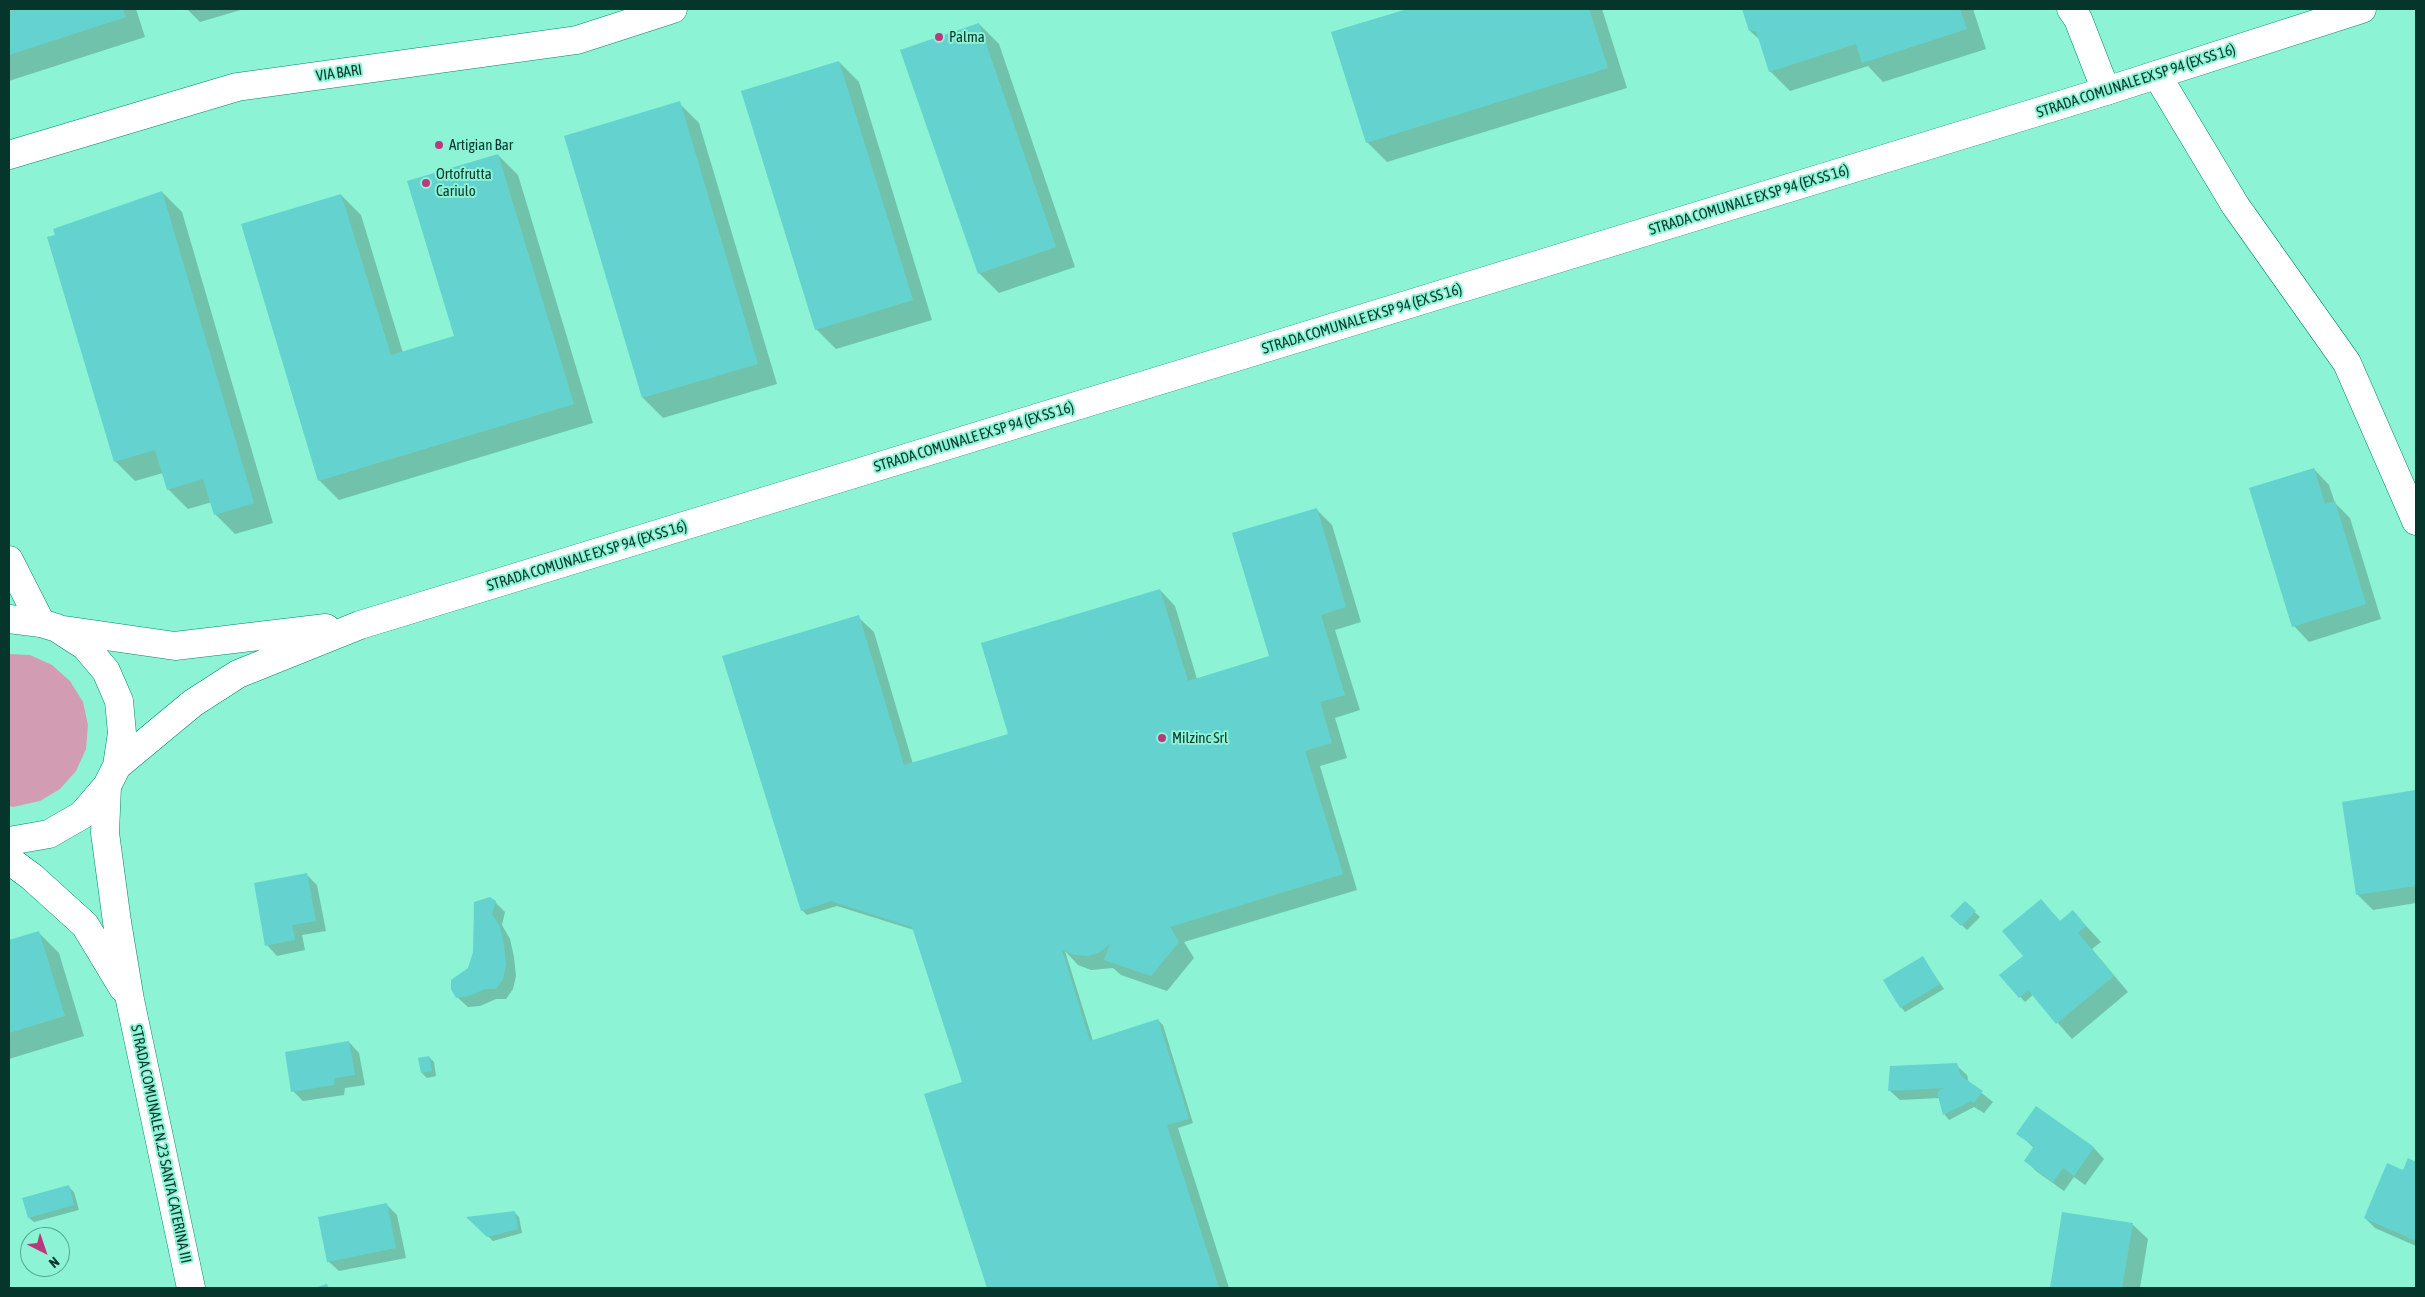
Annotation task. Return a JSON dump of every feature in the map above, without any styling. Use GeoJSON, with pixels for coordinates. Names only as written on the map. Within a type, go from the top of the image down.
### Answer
{"type":"FeatureCollection","features":[{"type":"Feature","properties":{"kind":"main road","name":"VIA BARI"},"geometry":{"type":"LineString","coordinates":[[9,155],[237,87],[577,40],[674,9]]}},
{"type":"Feature","properties":{"kind":"main road"},"geometry":{"type":"LineString","coordinates":[[2071,9],[2078,19],[2106,91]]}},
{"type":"Feature","properties":{"kind":"main road","name":"STRADA COMUNALE EX SP 94 (EX SS 16)"},"geometry":{"type":"LineString","coordinates":[[9,841],[49,834],[82,815],[112,776],[193,703],[238,674],[360,625],[2106,91],[2362,9]]}},
{"type":"Feature","properties":{"kind":"main road"},"geometry":{"type":"LineString","coordinates":[[2157,75],[2235,205],[2347,363],[2416,521]]}},
{"type":"Feature","properties":{"kind":"main road"},"geometry":{"type":"LineString","coordinates":[[9,560],[49,626]]}},
{"type":"Feature","properties":{"kind":"main road","name":"STRADA COMUNALE EX SP 94 (EX SS 16)"},"geometry":{"type":"LineString","coordinates":[[9,619],[175,646],[360,625]]}},
{"type":"Feature","properties":{"kind":"main road","name":"STRADA COMUNALE N.23 SANTA CATERINA III"},"geometry":{"type":"LineString","coordinates":[[49,626],[85,646],[106,671],[119,701],[122,734],[112,776],[105,833],[130,1000],[191,1288]]}},
{"type":"Feature","properties":{"kind":"main road"},"geometry":{"type":"LineString","coordinates":[[9,860],[32,877],[84,925],[130,1000]]}},
{"type":"Feature","properties":{"kind":"shaded area"},"geometry":{"type":"Polygon","coordinates":[[[9,654],[30,655],[52,665],[70,681],[83,702],[88,725],[86,749],[76,771],[60,789],[40,801],[13,807],[9,806],[9,654]]]}},
{"type":"Feature","properties":{"kind":"building"},"geometry":{"type":"Polygon","coordinates":[[[9,9],[123,9],[126,17],[9,55],[9,9]]]}},
{"type":"Feature","properties":{"kind":"building"},"geometry":{"type":"Polygon","coordinates":[[[1407,9],[1589,9],[1608,68],[1366,143],[1331,32],[1407,9]]]}},
{"type":"Feature","properties":{"kind":"building"},"geometry":{"type":"Polygon","coordinates":[[[1742,9],[1960,9],[1967,29],[1862,63],[1856,44],[1769,72],[1756,31],[1749,31],[1742,9]]]}},
{"type":"Feature","properties":{"kind":"building"},"geometry":{"type":"Polygon","coordinates":[[[979,23],[1056,247],[978,274],[900,50],[979,23]]]}},
{"type":"Feature","properties":{"kind":"building"},"geometry":{"type":"Polygon","coordinates":[[[839,61],[913,300],[815,330],[741,91],[839,61]]]}},
{"type":"Feature","properties":{"kind":"building"},"geometry":{"type":"Polygon","coordinates":[[[680,101],[758,364],[642,398],[564,136],[680,101]]]}},
{"type":"Feature","properties":{"kind":"building"},"geometry":{"type":"Polygon","coordinates":[[[498,154],[574,404],[318,481],[241,224],[341,194],[391,355],[454,336],[407,181],[498,154]]]}},
{"type":"Feature","properties":{"kind":"building"},"geometry":{"type":"Polygon","coordinates":[[[162,191],[254,503],[214,515],[203,479],[167,490],[155,450],[114,462],[47,237],[55,235],[53,229],[162,191]]]}},
{"type":"Feature","properties":{"kind":"building"},"geometry":{"type":"Polygon","coordinates":[[[2314,468],[2325,504],[2335,501],[2366,604],[2292,627],[2249,488],[2314,468]]]}},
{"type":"Feature","properties":{"kind":"building","name":"Milzinc Srl"},"geometry":{"type":"Polygon","coordinates":[[[1317,508],[1346,607],[1321,615],[1345,695],[1320,702],[1332,743],[1305,751],[1343,874],[1170,927],[1179,942],[1151,976],[1104,960],[1110,944],[1100,952],[1088,956],[1075,955],[1062,950],[1090,1041],[1158,1019],[1189,1119],[1167,1125],[1219,1288],[987,1288],[924,1094],[962,1082],[912,927],[831,901],[801,911],[722,656],[859,615],[904,765],[1008,734],[981,643],[1160,589],[1188,681],[1269,656],[1232,533],[1317,508]]]}},
{"type":"Feature","properties":{"kind":"building"},"geometry":{"type":"Polygon","coordinates":[[[2415,790],[2416,886],[2356,895],[2342,802],[2415,790]]]}},
{"type":"Feature","properties":{"kind":"building"},"geometry":{"type":"Polygon","coordinates":[[[307,873],[316,921],[292,925],[295,940],[265,946],[254,883],[307,873]]]}},
{"type":"Feature","properties":{"kind":"building"},"geometry":{"type":"Polygon","coordinates":[[[490,897],[496,901],[492,914],[500,927],[504,945],[506,965],[503,979],[496,989],[485,989],[469,996],[456,998],[451,989],[451,980],[468,968],[473,952],[474,902],[490,897]]]}},
{"type":"Feature","properties":{"kind":"building"},"geometry":{"type":"Polygon","coordinates":[[[2041,899],[2060,921],[2073,910],[2086,926],[2078,933],[2114,976],[2056,1024],[2028,990],[2019,998],[1999,975],[2023,956],[2002,931],[2041,899]]]}},
{"type":"Feature","properties":{"kind":"building"},"geometry":{"type":"Polygon","coordinates":[[[1965,901],[1976,911],[1961,926],[1950,916],[1965,901]]]}},
{"type":"Feature","properties":{"kind":"building"},"geometry":{"type":"Polygon","coordinates":[[[39,931],[65,1016],[9,1033],[9,940],[39,931]]]}},
{"type":"Feature","properties":{"kind":"building"},"geometry":{"type":"Polygon","coordinates":[[[1923,956],[1940,984],[1900,1008],[1883,980],[1923,956]]]}},
{"type":"Feature","properties":{"kind":"building"},"geometry":{"type":"Polygon","coordinates":[[[349,1041],[355,1075],[335,1078],[334,1085],[291,1092],[285,1052],[349,1041]]]}},
{"type":"Feature","properties":{"kind":"building"},"geometry":{"type":"Polygon","coordinates":[[[429,1056],[432,1071],[421,1073],[418,1058],[429,1056]]]}},
{"type":"Feature","properties":{"kind":"building"},"geometry":{"type":"Polygon","coordinates":[[[1957,1063],[1961,1076],[1983,1091],[1974,1103],[1971,1101],[1943,1115],[1937,1092],[1944,1088],[1888,1091],[1890,1066],[1957,1063]]]}},
{"type":"Feature","properties":{"kind":"building"},"geometry":{"type":"Polygon","coordinates":[[[2036,1106],[2094,1147],[2074,1176],[2063,1168],[2053,1182],[2024,1161],[2034,1146],[2016,1134],[2036,1106]]]}},
{"type":"Feature","properties":{"kind":"building"},"geometry":{"type":"Polygon","coordinates":[[[2408,1158],[2416,1162],[2416,1241],[2364,1218],[2387,1163],[2403,1170],[2408,1158]]]}},
{"type":"Feature","properties":{"kind":"building"},"geometry":{"type":"Polygon","coordinates":[[[69,1185],[74,1205],[28,1218],[22,1198],[69,1185]]]}},
{"type":"Feature","properties":{"kind":"building"},"geometry":{"type":"Polygon","coordinates":[[[387,1203],[396,1248],[327,1262],[318,1217],[387,1203]]]}},
{"type":"Feature","properties":{"kind":"building"},"geometry":{"type":"Polygon","coordinates":[[[515,1211],[518,1229],[487,1237],[466,1217],[515,1211]]]}},
{"type":"Feature","properties":{"kind":"building"},"geometry":{"type":"Polygon","coordinates":[[[2062,1212],[2133,1223],[2122,1288],[2050,1288],[2062,1212]]]}},
{"type":"Feature","properties":{"kind":"building"},"geometry":{"type":"Polygon","coordinates":[[[327,1284],[329,1288],[314,1288],[327,1284]]]}},
{"type":"Feature","properties":{"kind":"place","name":"Palma"},"geometry":{"type":"Point","coordinates":[939,37]}},
{"type":"Feature","properties":{"kind":"place","name":"Artigian Bar"},"geometry":{"type":"Point","coordinates":[439,145]}},
{"type":"Feature","properties":{"kind":"place","name":"Ortofrutta Cariulo"},"geometry":{"type":"Point","coordinates":[426,183]}},
{"type":"Feature","properties":{"kind":"place","name":"Milzinc Srl"},"geometry":{"type":"Point","coordinates":[1162,738]}}]}
